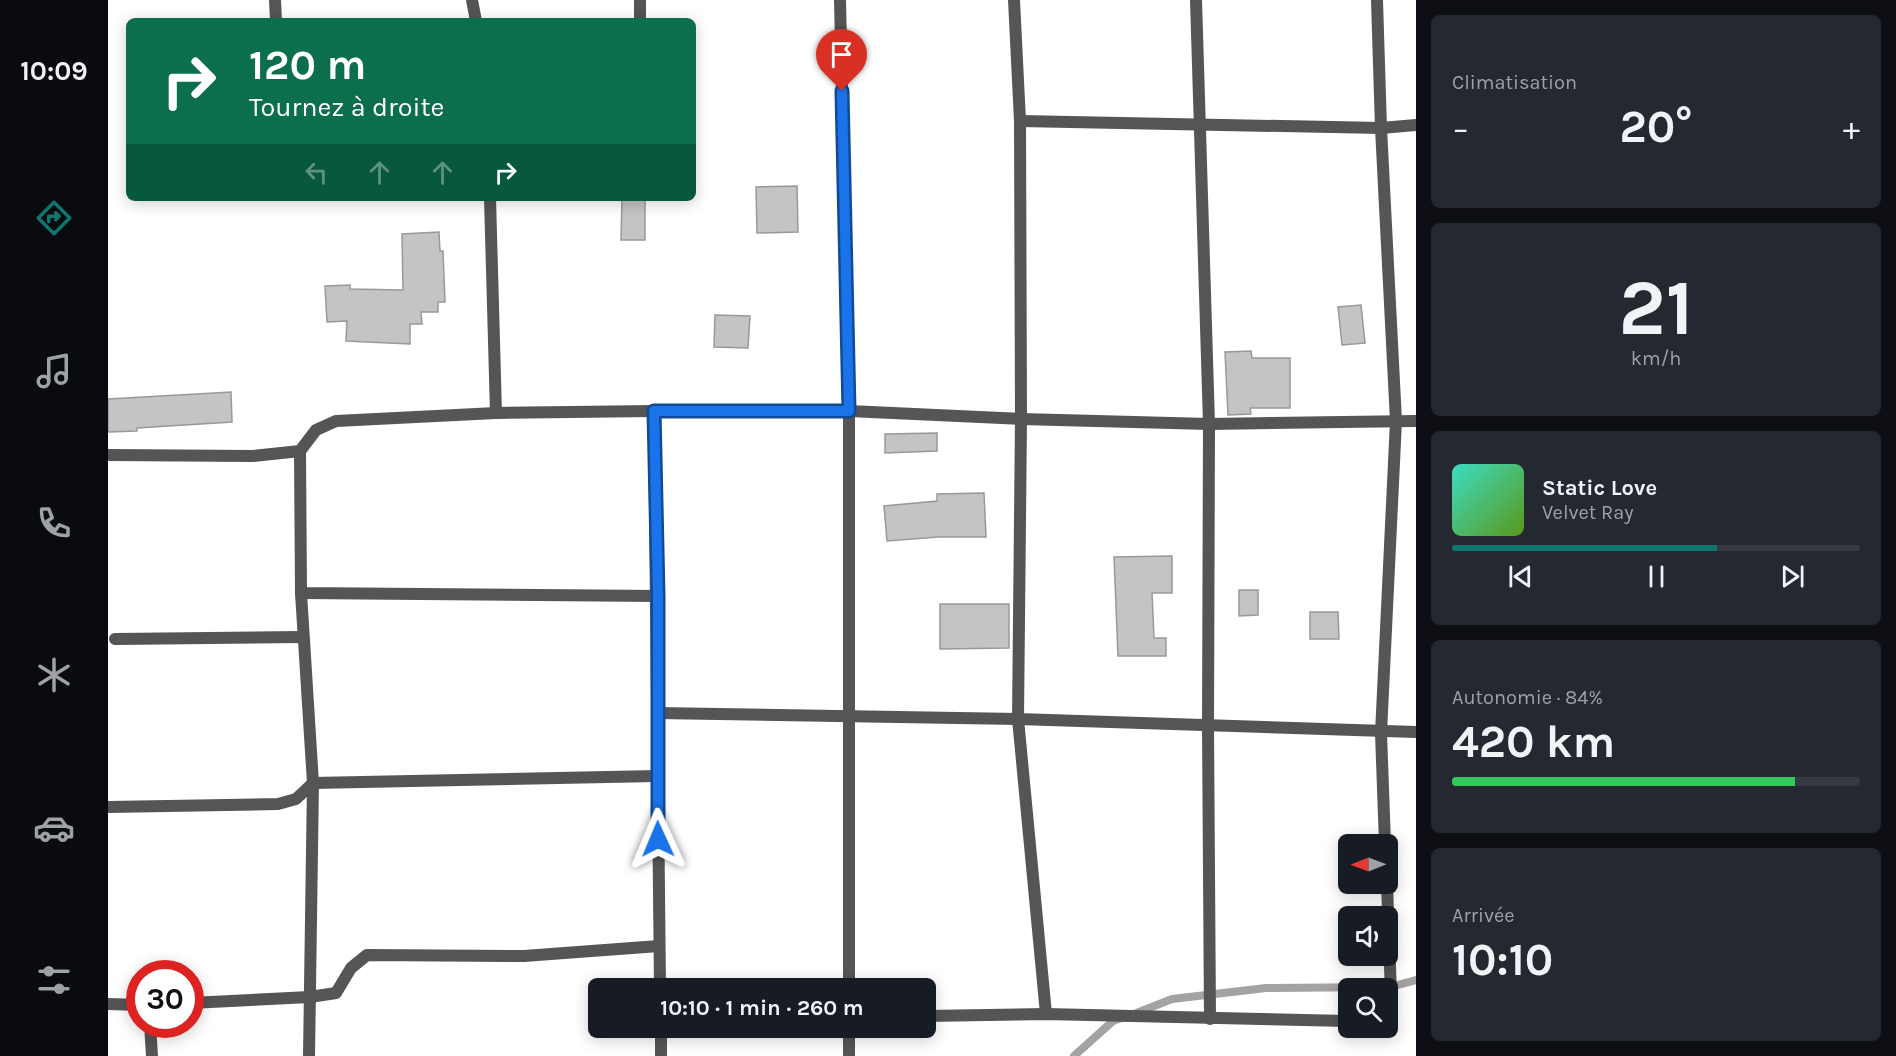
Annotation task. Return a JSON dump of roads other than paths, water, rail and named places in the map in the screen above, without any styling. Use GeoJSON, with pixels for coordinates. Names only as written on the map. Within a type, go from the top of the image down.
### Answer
{"type":"FeatureCollection","features":[{"type":"Feature","properties":{"kind":"street"},"geometry":{"type":"LineString","coordinates":[[275,0],[276,18]]}},
{"type":"Feature","properties":{"kind":"street"},"geometry":{"type":"LineString","coordinates":[[472,0],[475,18]]}},
{"type":"Feature","properties":{"kind":"street"},"geometry":{"type":"LineString","coordinates":[[640,0],[640,18]]}},
{"type":"Feature","properties":{"kind":"street"},"geometry":{"type":"LineString","coordinates":[[840,0],[849,411],[849,978]]}},
{"type":"Feature","properties":{"kind":"street"},"geometry":{"type":"LineString","coordinates":[[1014,0],[1020,121],[1021,419],[1018,719],[1046,1014]]}},
{"type":"Feature","properties":{"kind":"street"},"geometry":{"type":"LineString","coordinates":[[1196,0],[1209,424],[1210,1019]]}},
{"type":"Feature","properties":{"kind":"street"},"geometry":{"type":"LineString","coordinates":[[1377,0],[1396,422],[1381,733],[1385,834]]}},
{"type":"Feature","properties":{"kind":"street"},"geometry":{"type":"LineString","coordinates":[[1020,121],[1381,128],[1416,125]]}},
{"type":"Feature","properties":{"kind":"street"},"geometry":{"type":"LineString","coordinates":[[490,201],[496,413]]}},
{"type":"Feature","properties":{"kind":"street"},"geometry":{"type":"LineString","coordinates":[[654,411],[658,596],[657,776],[660,978]]}},
{"type":"Feature","properties":{"kind":"street"},"geometry":{"type":"LineString","coordinates":[[309,1056],[313,783],[301,593],[300,451],[316,430],[336,421],[496,413],[654,411],[849,411],[1209,424],[1416,421]]}},
{"type":"Feature","properties":{"kind":"street"},"geometry":{"type":"LineString","coordinates":[[108,455],[253,456],[300,451]]}},
{"type":"Feature","properties":{"kind":"street"},"geometry":{"type":"LineString","coordinates":[[301,593],[658,596]]}},
{"type":"Feature","properties":{"kind":"street"},"geometry":{"type":"LineString","coordinates":[[115,639],[303,637]]}},
{"type":"Feature","properties":{"kind":"street"},"geometry":{"type":"LineString","coordinates":[[657,713],[849,718],[1018,719],[1381,733],[1416,732]]}},
{"type":"Feature","properties":{"kind":"street"},"geometry":{"type":"LineString","coordinates":[[108,807],[278,804],[296,799],[313,783],[657,776]]}},
{"type":"Feature","properties":{"kind":"street"},"geometry":{"type":"LineString","coordinates":[[1387,894],[1390,978]]}},
{"type":"Feature","properties":{"kind":"street"},"geometry":{"type":"LineString","coordinates":[[204,1002],[310,997],[336,993],[351,968],[367,956],[524,956],[659,946]]}},
{"type":"Feature","properties":{"kind":"street"},"geometry":{"type":"LineString","coordinates":[[108,1004],[126,1005]]}},
{"type":"Feature","properties":{"kind":"street"},"geometry":{"type":"LineString","coordinates":[[936,1016],[1046,1014],[1338,1021]]}},
{"type":"Feature","properties":{"kind":"street"},"geometry":{"type":"LineString","coordinates":[[151,1038],[152,1056]]}},
{"type":"Feature","properties":{"kind":"street"},"geometry":{"type":"LineString","coordinates":[[661,1038],[661,1056]]}},
{"type":"Feature","properties":{"kind":"street"},"geometry":{"type":"LineString","coordinates":[[849,1038],[849,1056]]}},
{"type":"Feature","properties":{"kind":"waterway"},"geometry":{"type":"LineString","coordinates":[[1134,1014],[1172,999],[1266,988],[1390,987],[1416,980]]}},
{"type":"Feature","properties":{"kind":"waterway"},"geometry":{"type":"LineString","coordinates":[[1074,1056],[1113,1021],[1122,1018]]}}]}
